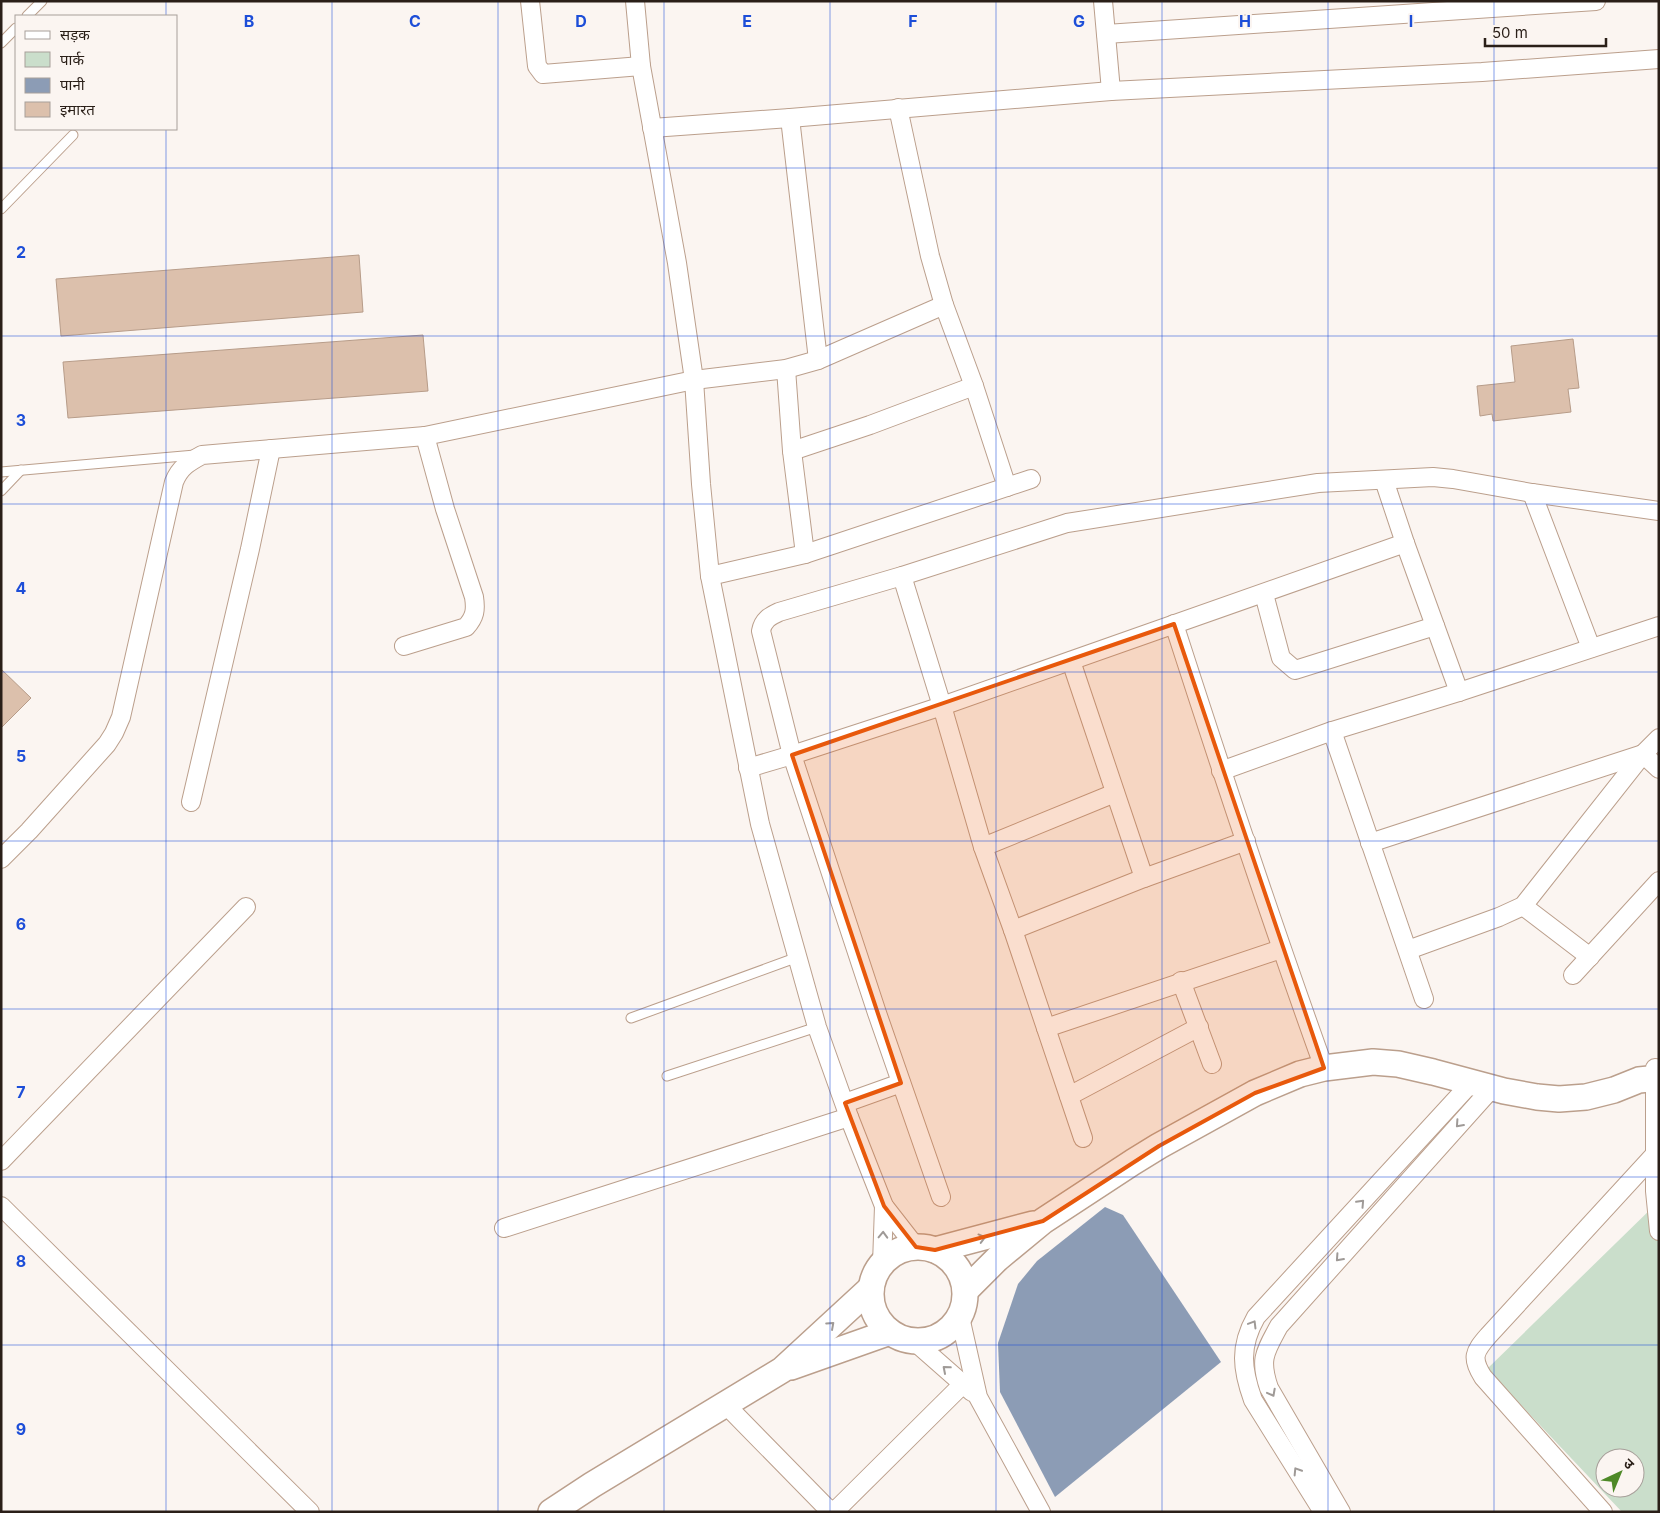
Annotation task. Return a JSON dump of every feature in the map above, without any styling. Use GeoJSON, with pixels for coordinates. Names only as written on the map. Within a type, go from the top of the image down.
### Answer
{"type":"FeatureCollection","features":[{"type":"Feature","properties":{"kind":"main road"},"geometry":{"type":"LineString","coordinates":[[966,1290],[997,1259],[1043,1221],[1158,1146],[1255,1093],[1300,1074],[1324,1068],[1373,1062],[1398,1064],[1537,1097],[1559,1099],[1586,1097],[1614,1090],[1654,1074]]}},
{"type":"Feature","properties":{"kind":"main road"},"geometry":{"type":"LineString","coordinates":[[925,1248],[946,1256],[956,1265],[966,1290],[965,1304],[960,1317],[952,1328],[941,1336],[928,1341],[914,1341],[901,1338],[890,1332],[879,1320],[872,1305],[871,1288],[875,1275],[891,1255],[903,1249],[925,1248],[1043,1221]]}},
{"type":"Feature","properties":{"kind":"main road"},"geometry":{"type":"LineString","coordinates":[[782,1370],[871,1288]]}},
{"type":"Feature","properties":{"kind":"main road"},"geometry":{"type":"LineString","coordinates":[[551,1512],[592,1485],[782,1370],[890,1332]]}},
{"type":"Feature","properties":{"kind":"street"},"geometry":{"type":"LineString","coordinates":[[530,1],[537,66],[543,74],[641,66]]}},
{"type":"Feature","properties":{"kind":"street"},"geometry":{"type":"LineString","coordinates":[[635,1],[641,66],[677,263],[694,380],[710,576],[760,824],[817,1027],[884,1206],[882,1264]]}},
{"type":"Feature","properties":{"kind":"street"},"geometry":{"type":"LineString","coordinates":[[1103,1],[1111,91]]}},
{"type":"Feature","properties":{"kind":"street"},"geometry":{"type":"LineString","coordinates":[[1106,34],[1596,1]]}},
{"type":"Feature","properties":{"kind":"street"},"geometry":{"type":"LineString","coordinates":[[652,128],[1111,91],[1482,72],[1659,59]]}},
{"type":"Feature","properties":{"kind":"street"},"geometry":{"type":"LineString","coordinates":[[898,108],[930,256],[944,306],[974,386],[1007,487]]}},
{"type":"Feature","properties":{"kind":"street"},"geometry":{"type":"LineString","coordinates":[[790,118],[818,360]]}},
{"type":"Feature","properties":{"kind":"street"},"geometry":{"type":"LineString","coordinates":[[1,859],[29,831],[107,744],[114,733],[121,717],[174,482],[184,465],[202,455],[425,436],[694,380],[786,369],[818,360],[944,306]]}},
{"type":"Feature","properties":{"kind":"street"},"geometry":{"type":"LineString","coordinates":[[786,369],[792,451],[805,554]]}},
{"type":"Feature","properties":{"kind":"street"},"geometry":{"type":"LineString","coordinates":[[792,451],[870,425],[974,386]]}},
{"type":"Feature","properties":{"kind":"street"},"geometry":{"type":"LineString","coordinates":[[404,646],[466,627],[473,619],[476,608],[445,509],[425,436]]}},
{"type":"Feature","properties":{"kind":"street"},"geometry":{"type":"LineString","coordinates":[[191,802],[246,569],[271,449]]}},
{"type":"Feature","properties":{"kind":"street"},"geometry":{"type":"LineString","coordinates":[[941,1197],[792,755],[760,631],[762,624],[769,617],[779,612],[902,576],[1067,523],[1318,483],[1433,477],[1659,511]]}},
{"type":"Feature","properties":{"kind":"street"},"geometry":{"type":"LineString","coordinates":[[710,576],[805,554],[1031,479]]}},
{"type":"Feature","properties":{"kind":"street"},"geometry":{"type":"LineString","coordinates":[[1384,480],[1405,544],[1459,692]]}},
{"type":"Feature","properties":{"kind":"street"},"geometry":{"type":"LineString","coordinates":[[1532,493],[1591,648]]}},
{"type":"Feature","properties":{"kind":"street"},"geometry":{"type":"LineString","coordinates":[[748,768],[942,706],[1405,544]]}},
{"type":"Feature","properties":{"kind":"street"},"geometry":{"type":"LineString","coordinates":[[902,576],[983,847],[1083,1138]]}},
{"type":"Feature","properties":{"kind":"street"},"geometry":{"type":"LineString","coordinates":[[1264,594],[1281,658],[1295,670],[1435,626]]}},
{"type":"Feature","properties":{"kind":"street"},"geometry":{"type":"LineString","coordinates":[[1174,624],[1281,949],[1324,1068]]}},
{"type":"Feature","properties":{"kind":"street"},"geometry":{"type":"LineString","coordinates":[[1221,771],[1332,731],[1459,692],[1659,626]]}},
{"type":"Feature","properties":{"kind":"street"},"geometry":{"type":"LineString","coordinates":[[1071,661],[1144,878]]}},
{"type":"Feature","properties":{"kind":"street"},"geometry":{"type":"LineString","coordinates":[[1332,731],[1424,999]]}},
{"type":"Feature","properties":{"kind":"street"},"geometry":{"type":"LineString","coordinates":[[1408,950],[1499,918],[1523,906],[1643,754],[1659,738]]}},
{"type":"Feature","properties":{"kind":"street"},"geometry":{"type":"LineString","coordinates":[[1370,843],[1643,754]]}},
{"type":"Feature","properties":{"kind":"street"},"geometry":{"type":"LineString","coordinates":[[1643,754],[1659,769]]}},
{"type":"Feature","properties":{"kind":"street"},"geometry":{"type":"LineString","coordinates":[[983,847],[1115,793]]}},
{"type":"Feature","properties":{"kind":"street"},"geometry":{"type":"LineString","coordinates":[[1013,930],[1144,878],[1246,841]]}},
{"type":"Feature","properties":{"kind":"street"},"geometry":{"type":"LineString","coordinates":[[1573,975],[1659,881]]}},
{"type":"Feature","properties":{"kind":"street"},"geometry":{"type":"LineString","coordinates":[[1523,906],[1590,957]]}},
{"type":"Feature","properties":{"kind":"street"},"geometry":{"type":"LineString","coordinates":[[1,1161],[246,907]]}},
{"type":"Feature","properties":{"kind":"street"},"geometry":{"type":"LineString","coordinates":[[1046,1028],[1181,981],[1281,949]]}},
{"type":"Feature","properties":{"kind":"street"},"geometry":{"type":"LineString","coordinates":[[1181,981],[1212,1064]]}},
{"type":"Feature","properties":{"kind":"street"},"geometry":{"type":"LineString","coordinates":[[1069,1096],[1199,1027]]}},
{"type":"Feature","properties":{"kind":"street"},"geometry":{"type":"LineString","coordinates":[[1654,1074],[1655,1191],[1659,1231]]}},
{"type":"Feature","properties":{"kind":"street"},"geometry":{"type":"LineString","coordinates":[[504,1228],[847,1110],[901,1083]]}},
{"type":"Feature","properties":{"kind":"street"},"geometry":{"type":"LineString","coordinates":[[1323,1512],[1252,1400],[1246,1380],[1244,1352],[1248,1331],[1256,1317],[1338,1228],[1482,1085]]}},
{"type":"Feature","properties":{"kind":"street"},"geometry":{"type":"LineString","coordinates":[[1341,1512],[1269,1388],[1263,1370],[1264,1358],[1279,1326],[1355,1241],[1482,1085]]}},
{"type":"Feature","properties":{"kind":"street"},"geometry":{"type":"LineString","coordinates":[[1603,1512],[1483,1377],[1476,1366],[1475,1358],[1478,1348],[1488,1336],[1656,1153]]}},
{"type":"Feature","properties":{"kind":"street"},"geometry":{"type":"LineString","coordinates":[[1,1206],[310,1512]]}},
{"type":"Feature","properties":{"kind":"street"},"geometry":{"type":"LineString","coordinates":[[884,1206],[925,1248]]}},
{"type":"Feature","properties":{"kind":"street"},"geometry":{"type":"LineString","coordinates":[[1338,1228],[1355,1241]]}},
{"type":"Feature","properties":{"kind":"street"},"geometry":{"type":"LineString","coordinates":[[960,1317],[978,1397],[1041,1512]]}},
{"type":"Feature","properties":{"kind":"street"},"geometry":{"type":"LineString","coordinates":[[914,1341],[978,1397]]}},
{"type":"Feature","properties":{"kind":"street"},"geometry":{"type":"LineString","coordinates":[[725,1404],[825,1506],[835,1511],[963,1384]]}},
{"type":"Feature","properties":{"kind":"lane"},"geometry":{"type":"LineString","coordinates":[[28,15],[42,1]]}},
{"type":"Feature","properties":{"kind":"lane"},"geometry":{"type":"LineString","coordinates":[[1,43],[15,29]]}},
{"type":"Feature","properties":{"kind":"lane"},"geometry":{"type":"LineString","coordinates":[[1,209],[73,135]]}},
{"type":"Feature","properties":{"kind":"lane"},"geometry":{"type":"LineString","coordinates":[[1,472],[202,455]]}},
{"type":"Feature","properties":{"kind":"lane"},"geometry":{"type":"LineString","coordinates":[[1,491],[21,470]]}},
{"type":"Feature","properties":{"kind":"lane"},"geometry":{"type":"LineString","coordinates":[[632,1018],[798,957]]}},
{"type":"Feature","properties":{"kind":"lane"},"geometry":{"type":"LineString","coordinates":[[667,1076],[817,1027]]}},
{"type":"Feature","properties":{"kind":"highlighted area"},"geometry":{"type":"Polygon","coordinates":[[[1174,624],[1324,1068],[1255,1093],[1159,1146],[1043,1221],[935,1250],[916,1247],[884,1206],[845,1103],[901,1083],[792,755],[1174,624]]]}},
{"type":"Feature","properties":{"kind":"green space"},"geometry":{"type":"Polygon","coordinates":[[[1659,1201],[1659,1512],[1622,1512],[1609,1498],[1645,1498],[1645,1448],[1595,1448],[1595,1483],[1487,1369],[1659,1201]]]}},
{"type":"Feature","properties":{"kind":"water"},"geometry":{"type":"Polygon","coordinates":[[[1105,1207],[1123,1215],[1221,1362],[1055,1497],[1000,1392],[998,1343],[1018,1284],[1037,1261],[1105,1207]]]}},
{"type":"Feature","properties":{"kind":"building"},"geometry":{"type":"Polygon","coordinates":[[[359,255],[363,312],[61,336],[56,279],[359,255]]]}},
{"type":"Feature","properties":{"kind":"building"},"geometry":{"type":"Polygon","coordinates":[[[423,335],[428,391],[68,418],[63,362],[423,335]]]}},
{"type":"Feature","properties":{"kind":"building"},"geometry":{"type":"Polygon","coordinates":[[[1573,339],[1579,388],[1568,389],[1571,412],[1493,421],[1492,414],[1480,416],[1477,386],[1515,382],[1511,346],[1573,339]]]}},
{"type":"Feature","properties":{"kind":"building"},"geometry":{"type":"Polygon","coordinates":[[[1,669],[31,698],[1,728],[1,669]]]}}]}
